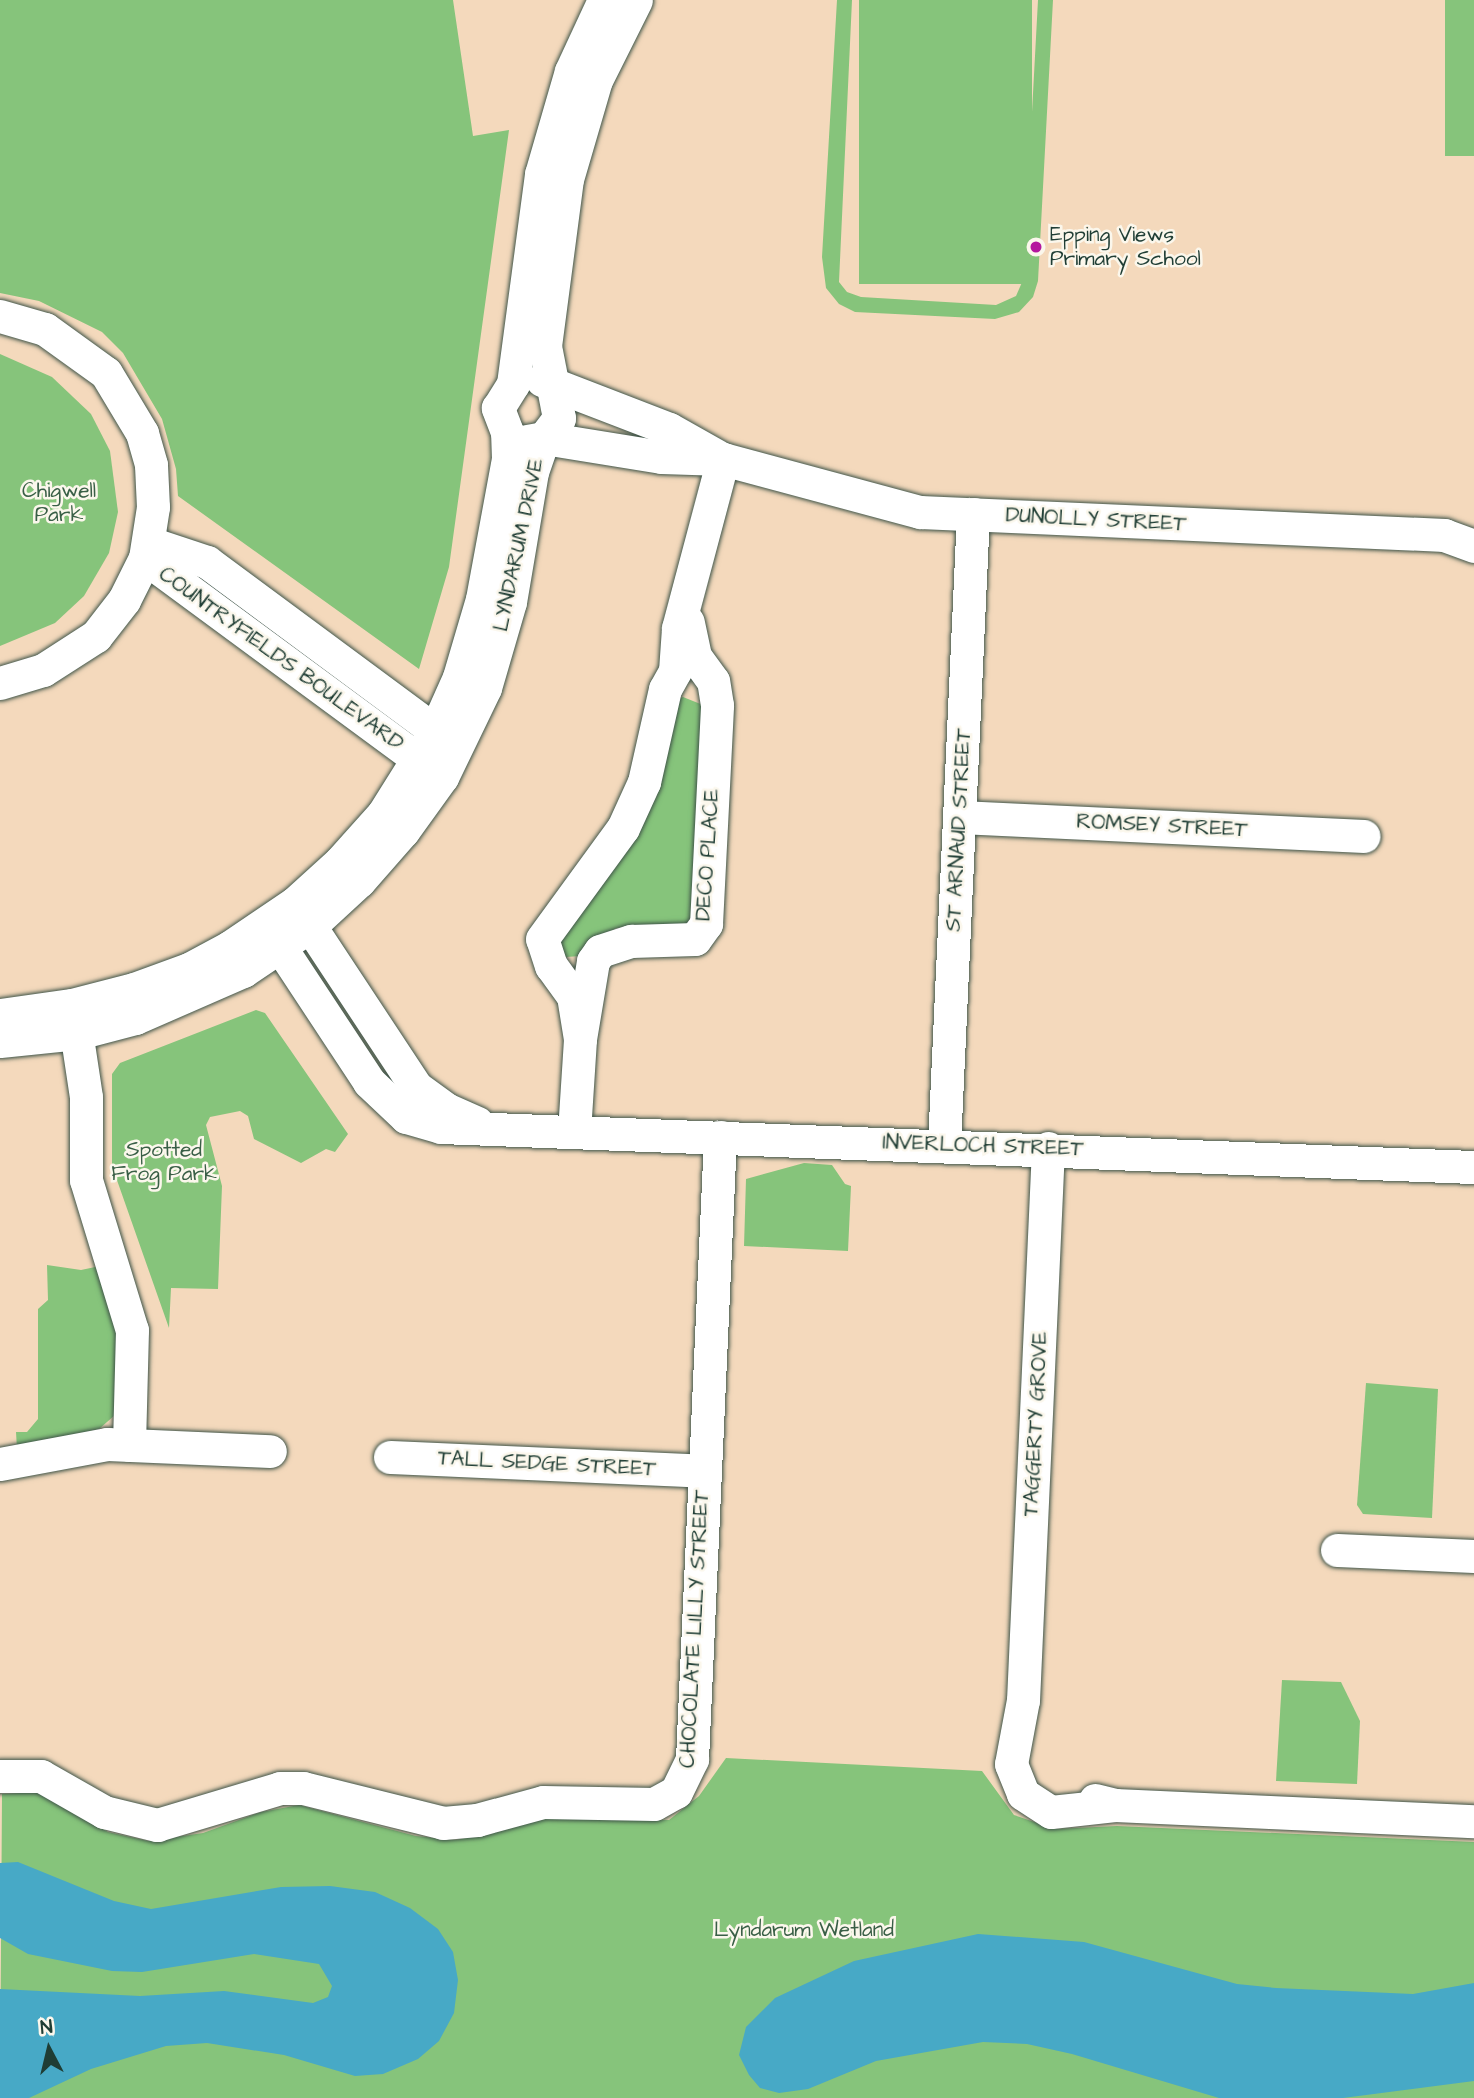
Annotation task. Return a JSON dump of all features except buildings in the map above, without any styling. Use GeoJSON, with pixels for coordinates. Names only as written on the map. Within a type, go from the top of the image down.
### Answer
{"type":"FeatureCollection","features":[{"type":"Feature","properties":{"kind":"street","name":"LYNDARUM DRIVE"},"geometry":{"type":"LineString","coordinates":[[447,739],[459,677],[482,599],[508,458],[507,432],[498,408],[513,384],[549,140],[571,71],[604,0]]}},
{"type":"Feature","properties":{"kind":"street","name":"LYNDARUM DRIVE"},"geometry":{"type":"LineString","coordinates":[[0,1041],[75,1019],[171,1006],[243,971],[273,935],[394,841],[447,739],[485,688],[510,601],[526,502],[544,438],[559,418],[545,346],[567,179],[596,79],[636,0]]}},
{"type":"Feature","properties":{"kind":"street"},"geometry":{"type":"LineString","coordinates":[[0,316],[45,329],[78,349],[106,373],[129,405],[151,465],[147,550],[124,600],[96,636],[43,670],[0,682]]}},
{"type":"Feature","properties":{"kind":"street"},"geometry":{"type":"LineString","coordinates":[[513,384],[535,378],[553,388]]}},
{"type":"Feature","properties":{"kind":"street","name":"DUNOLLY STREET"},"geometry":{"type":"LineString","coordinates":[[553,388],[669,429],[723,459],[902,509],[1444,535],[1474,546]]}},
{"type":"Feature","properties":{"kind":"street"},"geometry":{"type":"LineString","coordinates":[[507,432],[528,442],[544,438]]}},
{"type":"Feature","properties":{"kind":"street","name":"DUNOLLY STREET"},"geometry":{"type":"LineString","coordinates":[[544,438],[662,457],[723,459]]}},
{"type":"Feature","properties":{"kind":"street","name":"DECO PLACE"},"geometry":{"type":"LineString","coordinates":[[687,605],[692,647],[713,681],[718,705],[703,932],[685,942],[620,943],[596,957],[569,963],[543,952],[545,930],[634,806],[662,702],[675,671],[678,628],[687,605],[723,459]]}},
{"type":"Feature","properties":{"kind":"street","name":"ST ARNAUD STREET"},"geometry":{"type":"LineString","coordinates":[[944,1145],[973,514]]}},
{"type":"Feature","properties":{"kind":"street","name":"COUNTRYFIELDS BOULEVARD"},"geometry":{"type":"LineString","coordinates":[[147,550],[207,562],[447,739]]}},
{"type":"Feature","properties":{"kind":"street","name":"COUNTRYFIELDS BOULEVARD"},"geometry":{"type":"LineString","coordinates":[[147,550],[430,768]]}},
{"type":"Feature","properties":{"kind":"street"},"geometry":{"type":"LineString","coordinates":[[662,702],[682,688],[692,688],[718,705]]}},
{"type":"Feature","properties":{"kind":"street","name":"ROMSEY STREET"},"geometry":{"type":"LineString","coordinates":[[960,817],[1364,836]]}},
{"type":"Feature","properties":{"kind":"street","name":"INVERLOCH STREET"},"geometry":{"type":"LineString","coordinates":[[302,914],[416,1087],[446,1109],[492,1130]]}},
{"type":"Feature","properties":{"kind":"street","name":"INVERLOCH STREET"},"geometry":{"type":"LineString","coordinates":[[273,935],[387,1103],[406,1117],[441,1127],[1474,1167]]}},
{"type":"Feature","properties":{"kind":"street"},"geometry":{"type":"LineString","coordinates":[[543,952],[573,996],[580,1039]]}},
{"type":"Feature","properties":{"kind":"street"},"geometry":{"type":"LineString","coordinates":[[574,1132],[580,1039],[596,957]]}},
{"type":"Feature","properties":{"kind":"street","name":"LYNDARUM DRIVE"},"geometry":{"type":"LineString","coordinates":[[0,1015],[75,1019]]}},
{"type":"Feature","properties":{"kind":"street"},"geometry":{"type":"LineString","coordinates":[[75,1019],[86,1097],[86,1180],[132,1330],[129,1445]]}},
{"type":"Feature","properties":{"kind":"street","name":"CHOCOLATE LILLY STREET"},"geometry":{"type":"LineString","coordinates":[[0,1776],[41,1776],[104,1812],[157,1825],[280,1788],[303,1788],[443,1823],[477,1820],[543,1802],[643,1804],[667,1798],[685,1782],[692,1759],[720,1137]]}},
{"type":"Feature","properties":{"kind":"street","name":"TAGGERTY GROVE"},"geometry":{"type":"LineString","coordinates":[[1048,1149],[1023,1700],[1010,1764],[1023,1794],[1051,1812],[1115,1805],[1474,1821]]}},
{"type":"Feature","properties":{"kind":"street"},"geometry":{"type":"LineString","coordinates":[[0,1464],[96,1446],[270,1451]]}},
{"type":"Feature","properties":{"kind":"street","name":"TALL SEDGE STREET"},"geometry":{"type":"LineString","coordinates":[[390,1457],[705,1471]]}},
{"type":"Feature","properties":{"kind":"street"},"geometry":{"type":"LineString","coordinates":[[1336,1550],[1474,1556]]}},
{"type":"Feature","properties":{"kind":"green space"},"geometry":{"type":"Polygon","coordinates":[[[0,0],[453,0],[473,136],[509,130],[449,567],[419,669],[178,496],[176,469],[162,419],[123,353],[102,332],[39,301],[0,293],[0,0]]]}},
{"type":"Feature","properties":{"kind":"green space"},"geometry":{"type":"Polygon","coordinates":[[[837,0],[852,0],[839,282],[847,292],[861,297],[996,305],[1016,296],[1023,280],[1038,0],[1053,0],[1038,281],[1033,297],[1019,312],[995,319],[855,312],[839,304],[826,288],[822,257],[837,0]]]}},
{"type":"Feature","properties":{"kind":"green space"},"geometry":{"type":"Polygon","coordinates":[[[859,0],[1032,0],[1032,284],[859,284],[859,0]]]}},
{"type":"Feature","properties":{"kind":"green space"},"geometry":{"type":"Polygon","coordinates":[[[1445,0],[1474,0],[1474,156],[1445,156],[1445,0]]]}},
{"type":"Feature","properties":{"kind":"green space","name":"Chigwell Park"},"geometry":{"type":"Polygon","coordinates":[[[0,354],[52,377],[91,414],[110,451],[118,512],[109,553],[84,596],[55,623],[0,646],[0,354]]]}},
{"type":"Feature","properties":{"kind":"green space"},"geometry":{"type":"Polygon","coordinates":[[[683,697],[703,705],[695,921],[683,932],[616,928],[581,956],[566,957],[559,954],[556,937],[678,699],[683,697]]]}},
{"type":"Feature","properties":{"kind":"green space","name":"Spotted Frog Park"},"geometry":{"type":"Polygon","coordinates":[[[256,1010],[265,1013],[348,1134],[335,1152],[326,1149],[301,1163],[254,1139],[248,1116],[240,1111],[210,1117],[206,1125],[222,1186],[218,1289],[171,1288],[169,1328],[112,1166],[112,1074],[120,1063],[256,1010]]]}},
{"type":"Feature","properties":{"kind":"green space"},"geometry":{"type":"Polygon","coordinates":[[[804,1163],[832,1165],[845,1184],[851,1186],[848,1251],[744,1246],[746,1179],[804,1163]]]}},
{"type":"Feature","properties":{"kind":"green space"},"geometry":{"type":"Polygon","coordinates":[[[47,1265],[81,1270],[100,1266],[117,1316],[115,1415],[99,1429],[17,1449],[16,1432],[27,1432],[38,1419],[38,1309],[48,1300],[47,1265]]]}},
{"type":"Feature","properties":{"kind":"green space"},"geometry":{"type":"Polygon","coordinates":[[[1366,1383],[1438,1389],[1432,1518],[1363,1514],[1357,1505],[1366,1383]]]}},
{"type":"Feature","properties":{"kind":"green space"},"geometry":{"type":"Polygon","coordinates":[[[1282,1680],[1341,1682],[1360,1721],[1357,1784],[1276,1781],[1282,1680]]]}},
{"type":"Feature","properties":{"kind":"green space","name":"Lyndarum Wetland"},"geometry":{"type":"Polygon","coordinates":[[[726,1758],[982,1771],[1014,1815],[1055,1829],[1117,1826],[1474,1842],[1474,2098],[0,2098],[2,1794],[37,1792],[108,1832],[148,1841],[203,1833],[261,1812],[299,1805],[416,1836],[456,1840],[551,1817],[669,1820],[699,1796],[726,1758]]]}},
{"type":"Feature","properties":{"kind":"water"},"geometry":{"type":"Polygon","coordinates":[[[18,1862],[114,1901],[151,1909],[281,1887],[330,1886],[375,1892],[410,1908],[438,1929],[453,1952],[458,1980],[454,2013],[439,2041],[418,2059],[383,2074],[355,2076],[284,2055],[207,2043],[166,2046],[91,2069],[29,2098],[0,2098],[0,1989],[140,1996],[224,1991],[313,2003],[328,1997],[332,1986],[319,1964],[254,1954],[142,1972],[112,1971],[28,1954],[0,1938],[0,1863],[18,1862]]]}},
{"type":"Feature","properties":{"kind":"water"},"geometry":{"type":"Polygon","coordinates":[[[978,1934],[1084,1942],[1237,1984],[1276,1988],[1413,1994],[1474,1983],[1474,2081],[1343,2098],[1219,2098],[1072,2054],[1027,2044],[983,2042],[876,2061],[808,2089],[779,2093],[760,2088],[749,2075],[739,2055],[746,2027],[775,1998],[854,1961],[978,1934]]]}},
{"type":"Feature","properties":{"kind":"place","name":"Epping Views Primary School"},"geometry":{"type":"Point","coordinates":[1036,247]}}]}
